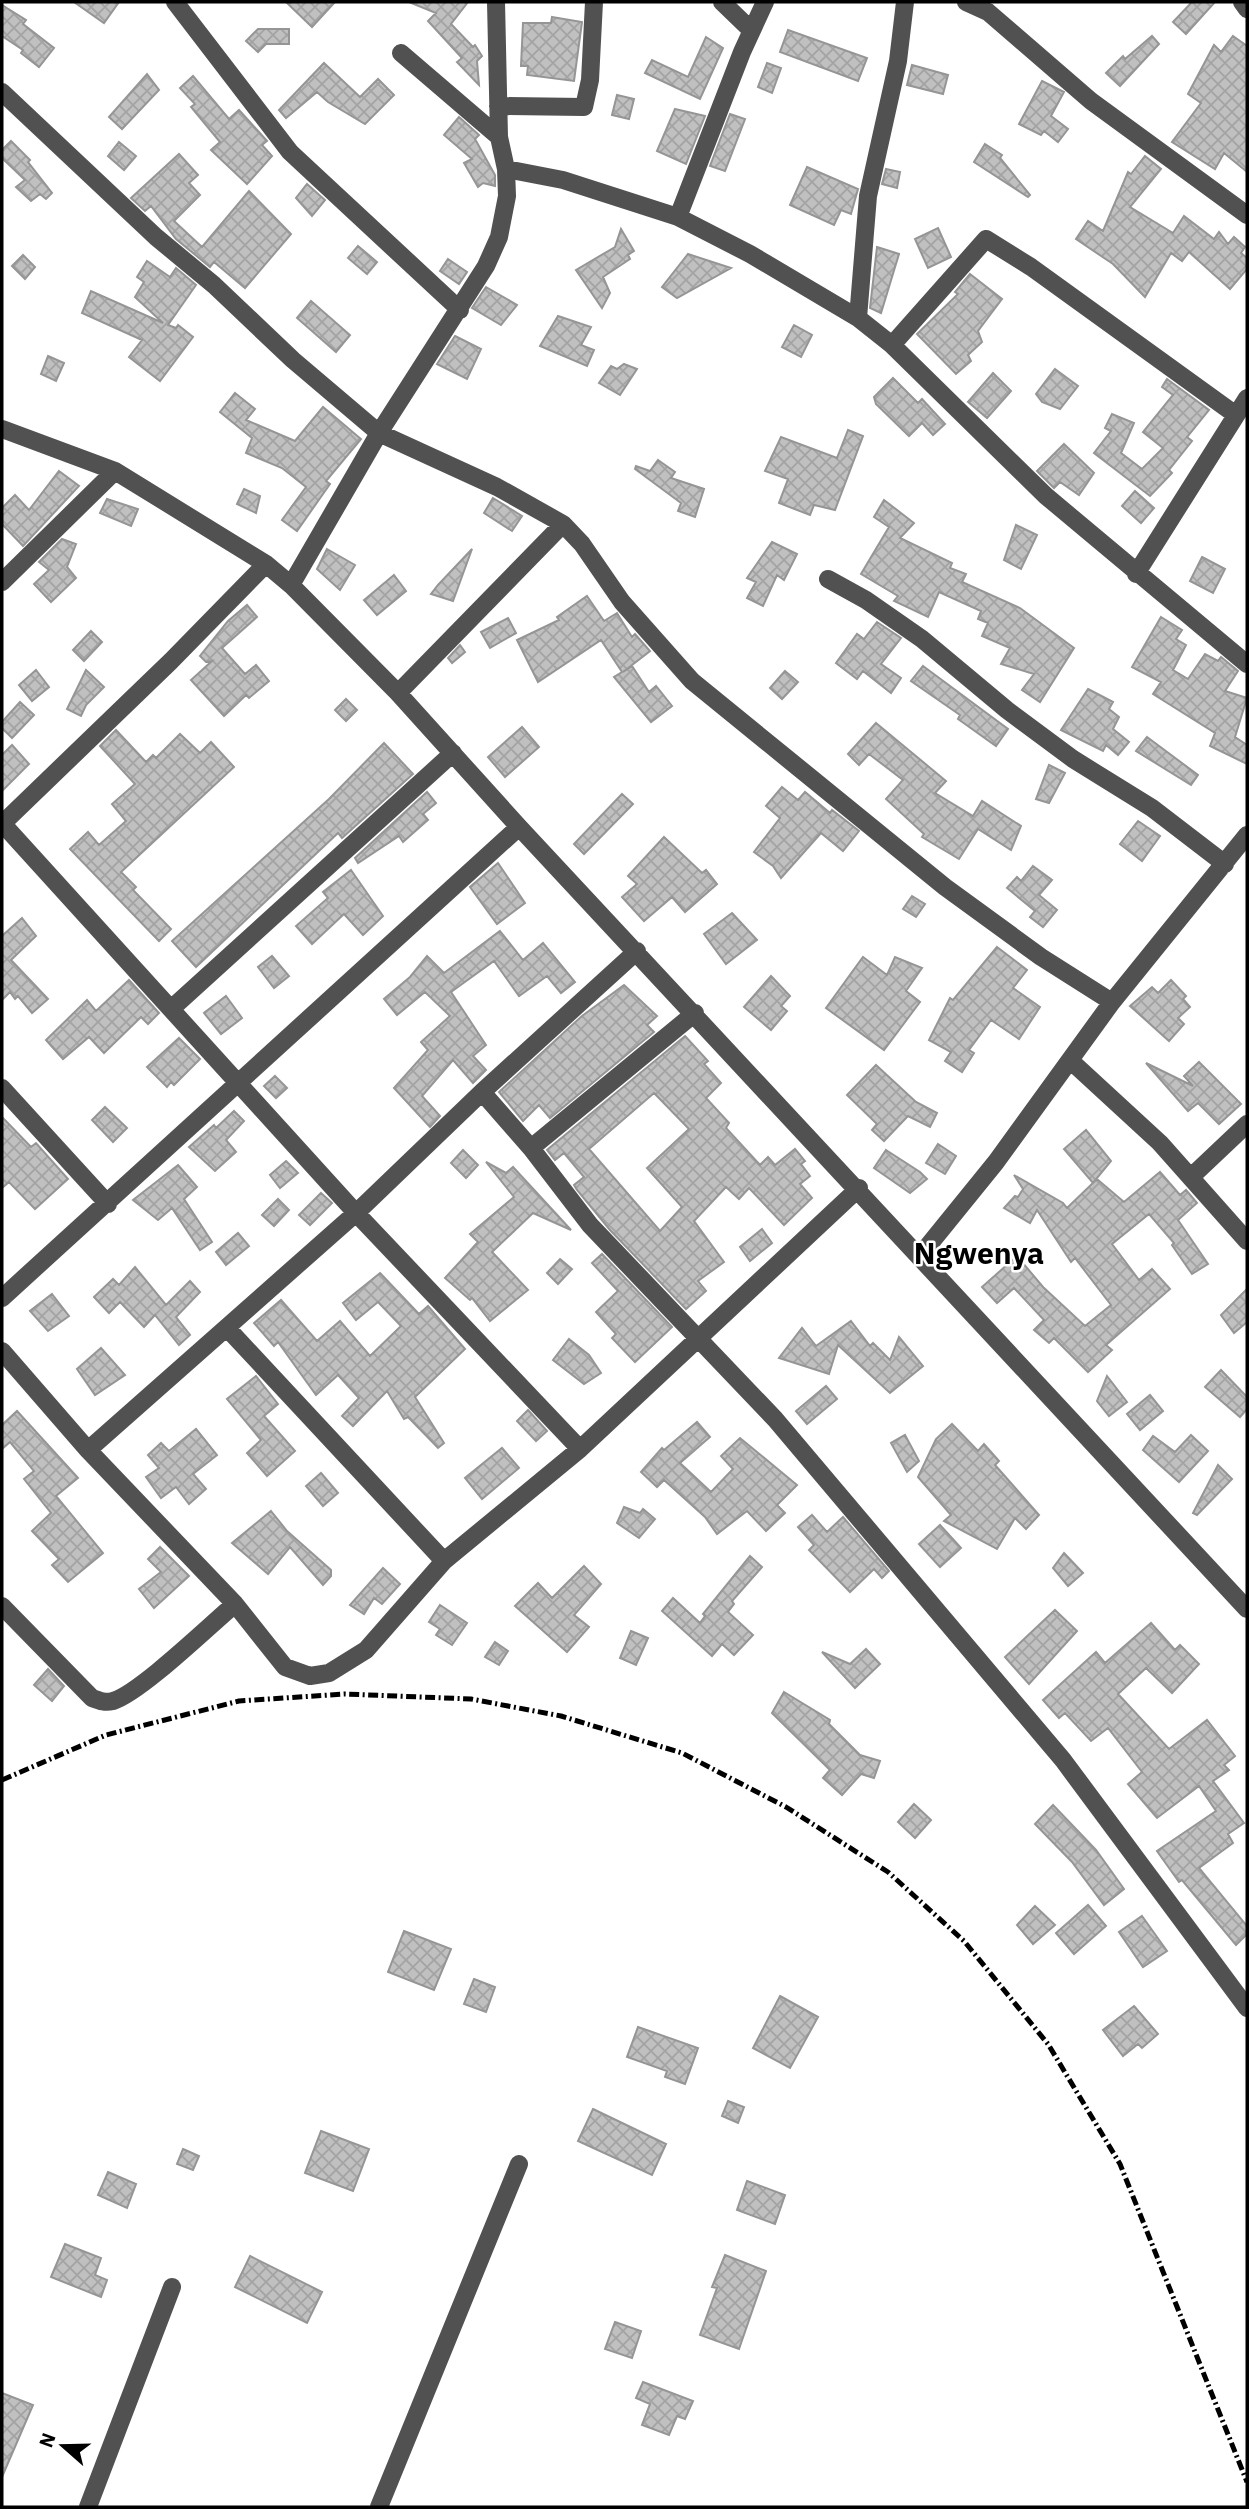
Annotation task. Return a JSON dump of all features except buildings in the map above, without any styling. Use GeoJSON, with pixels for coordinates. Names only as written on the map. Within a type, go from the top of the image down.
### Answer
{"type":"FeatureCollection","features":[{"type":"Feature","properties":{"kind":"street"},"geometry":{"type":"LineString","coordinates":[[175,2],[290,152],[460,310]]}},
{"type":"Feature","properties":{"kind":"street"},"geometry":{"type":"LineString","coordinates":[[291,584],[379,433],[460,310],[486,266],[499,237],[507,195],[506,169],[499,137],[496,2]]}},
{"type":"Feature","properties":{"kind":"street"},"geometry":{"type":"LineString","coordinates":[[498,106],[584,107],[590,80],[594,2]]}},
{"type":"Feature","properties":{"kind":"street"},"geometry":{"type":"LineString","coordinates":[[723,2],[751,30]]}},
{"type":"Feature","properties":{"kind":"street"},"geometry":{"type":"LineString","coordinates":[[678,217],[751,30],[765,2]]}},
{"type":"Feature","properties":{"kind":"street"},"geometry":{"type":"LineString","coordinates":[[858,318],[869,196],[898,61],[905,2]]}},
{"type":"Feature","properties":{"kind":"street"},"geometry":{"type":"LineString","coordinates":[[966,2],[988,12],[1091,101],[1247,215]]}},
{"type":"Feature","properties":{"kind":"street"},"geometry":{"type":"LineString","coordinates":[[1242,2],[1247,9]]}},
{"type":"Feature","properties":{"kind":"street"},"geometry":{"type":"LineString","coordinates":[[401,52],[499,137]]}},
{"type":"Feature","properties":{"kind":"street"},"geometry":{"type":"LineString","coordinates":[[2,92],[156,237],[214,285],[293,360],[379,433],[497,487],[563,524],[582,544],[622,602],[692,681],[945,887],[1041,957],[1112,1002]]}},
{"type":"Feature","properties":{"kind":"street"},"geometry":{"type":"LineString","coordinates":[[506,169],[563,180],[678,217],[751,254],[858,318],[892,345],[1046,496],[1136,574],[1247,664]]}},
{"type":"Feature","properties":{"kind":"street"},"geometry":{"type":"LineString","coordinates":[[892,345],[986,239],[1042,274],[1236,415]]}},
{"type":"Feature","properties":{"kind":"street"},"geometry":{"type":"LineString","coordinates":[[1136,574],[1247,398]]}},
{"type":"Feature","properties":{"kind":"street"},"geometry":{"type":"LineString","coordinates":[[2,429],[115,471],[266,564],[291,584],[398,693],[519,827],[859,1188],[919,1257],[1247,1609]]}},
{"type":"Feature","properties":{"kind":"street"},"geometry":{"type":"LineString","coordinates":[[2,582],[115,471]]}},
{"type":"Feature","properties":{"kind":"street"},"geometry":{"type":"LineString","coordinates":[[398,693],[563,524]]}},
{"type":"Feature","properties":{"kind":"street"},"geometry":{"type":"LineString","coordinates":[[266,564],[171,661],[2,823],[356,1213],[580,1449]]}},
{"type":"Feature","properties":{"kind":"street"},"geometry":{"type":"LineString","coordinates":[[828,579],[866,600],[922,639],[1018,718],[1073,759],[1152,808],[1225,864]]}},
{"type":"Feature","properties":{"kind":"street"},"geometry":{"type":"LineString","coordinates":[[171,1009],[453,753]]}},
{"type":"Feature","properties":{"kind":"street"},"geometry":{"type":"LineString","coordinates":[[2,1298],[519,827]]}},
{"type":"Feature","properties":{"kind":"street"},"geometry":{"type":"LineString","coordinates":[[919,1257],[1072,1062],[1112,1002],[1247,835]]}},
{"type":"Feature","properties":{"kind":"street"},"geometry":{"type":"LineString","coordinates":[[88,1450],[356,1213],[482,1092],[636,951]]}},
{"type":"Feature","properties":{"kind":"street"},"geometry":{"type":"LineString","coordinates":[[531,1148],[695,1013]]}},
{"type":"Feature","properties":{"kind":"street"},"geometry":{"type":"LineString","coordinates":[[1072,1062],[1191,1177],[1247,1241]]}},
{"type":"Feature","properties":{"kind":"street"},"geometry":{"type":"LineString","coordinates":[[2,1088],[108,1204]]}},
{"type":"Feature","properties":{"kind":"street"},"geometry":{"type":"LineString","coordinates":[[482,1092],[531,1148],[590,1225],[700,1338],[860,1518],[1063,1760],[1247,2008]]}},
{"type":"Feature","properties":{"kind":"street"},"geometry":{"type":"LineString","coordinates":[[1191,1177],[1247,1124]]}},
{"type":"Feature","properties":{"kind":"street"},"geometry":{"type":"LineString","coordinates":[[2,1351],[88,1450],[235,1604],[285,1667],[310,1676],[329,1673],[366,1650],[444,1561],[580,1449],[859,1188]]}},
{"type":"Feature","properties":{"kind":"street"},"geometry":{"type":"LineString","coordinates":[[227,1328],[444,1561]]}},
{"type":"Feature","properties":{"kind":"street"},"geometry":{"type":"LineString","coordinates":[[2,1606],[92,1698],[102,1702],[121,1698],[235,1604]]}},
{"type":"Feature","properties":{"kind":"street"},"geometry":{"type":"LineString","coordinates":[[379,2507],[519,2164]]}},
{"type":"Feature","properties":{"kind":"street"},"geometry":{"type":"LineString","coordinates":[[88,2507],[172,2287]]}},
{"type":"Feature","properties":{"kind":"railway"},"geometry":{"type":"LineString","coordinates":[[2,1780],[106,1735],[239,1701],[345,1694],[471,1699],[561,1716],[682,1753],[786,1807],[888,1872],[964,1941],[1048,2044],[1120,2164],[1247,2482]]}},
{"type":"Feature","properties":{"kind":"district","name":"Ngwenya"},"geometry":{"type":"Point","coordinates":[979,1254]}}]}
